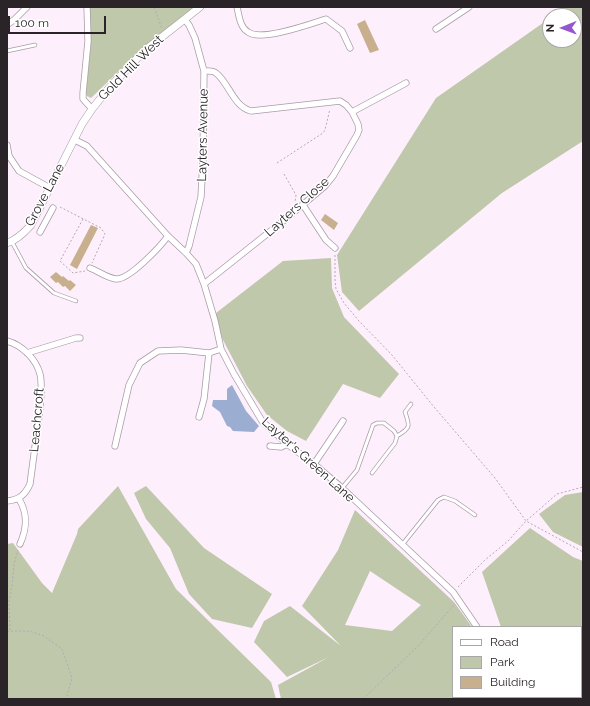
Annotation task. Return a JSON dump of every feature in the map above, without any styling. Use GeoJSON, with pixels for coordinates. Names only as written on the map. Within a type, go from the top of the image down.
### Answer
{"type":"FeatureCollection","features":[{"type":"Feature","properties":{"kind":"street"},"geometry":{"type":"LineString","coordinates":[[7,25],[27,7]]}},
{"type":"Feature","properties":{"kind":"street"},"geometry":{"type":"LineString","coordinates":[[87,7],[88,42],[83,99],[92,109]]}},
{"type":"Feature","properties":{"kind":"street","name":"Gold Hill West"},"geometry":{"type":"LineString","coordinates":[[75,140],[82,124],[109,88],[144,52],[200,7]]}},
{"type":"Feature","properties":{"kind":"street"},"geometry":{"type":"LineString","coordinates":[[238,7],[240,21],[248,33],[254,35],[289,31],[326,19],[342,31],[350,48]]}},
{"type":"Feature","properties":{"kind":"street"},"geometry":{"type":"LineString","coordinates":[[436,28],[469,7]]}},
{"type":"Feature","properties":{"kind":"street","name":"Layters Avenue"},"geometry":{"type":"LineString","coordinates":[[185,20],[195,38],[204,71],[201,197],[193,232],[186,253]]}},
{"type":"Feature","properties":{"kind":"street"},"geometry":{"type":"LineString","coordinates":[[204,71],[217,73],[239,103],[245,109],[251,111],[340,101],[346,104],[352,112],[406,83]]}},
{"type":"Feature","properties":{"kind":"street","name":"Layters Close"},"geometry":{"type":"LineString","coordinates":[[204,284],[269,233],[325,186],[333,176],[359,130],[358,124],[352,112]]}},
{"type":"Feature","properties":{"kind":"street","name":"Layter's Green Lane"},"geometry":{"type":"LineString","coordinates":[[75,140],[87,146],[168,236],[196,264],[204,284],[221,348],[234,374],[262,421],[287,444],[314,464],[342,488],[453,592],[476,626]]}},
{"type":"Feature","properties":{"kind":"street","name":"Grove Lane"},"geometry":{"type":"LineString","coordinates":[[9,242],[24,233],[31,225],[75,140]]}},
{"type":"Feature","properties":{"kind":"street"},"geometry":{"type":"LineString","coordinates":[[7,145],[9,156],[20,171],[50,188]]}},
{"type":"Feature","properties":{"kind":"street"},"geometry":{"type":"LineString","coordinates":[[300,207],[311,216],[326,240],[335,248]]}},
{"type":"Feature","properties":{"kind":"street"},"geometry":{"type":"LineString","coordinates":[[40,232],[53,208]]}},
{"type":"Feature","properties":{"kind":"street"},"geometry":{"type":"LineString","coordinates":[[38,213],[48,216]]}},
{"type":"Feature","properties":{"kind":"street"},"geometry":{"type":"LineString","coordinates":[[90,268],[114,279],[119,279],[135,269],[168,236]]}},
{"type":"Feature","properties":{"kind":"street"},"geometry":{"type":"LineString","coordinates":[[27,352],[80,338]]}},
{"type":"Feature","properties":{"kind":"street","name":"Leachcroft"},"geometry":{"type":"LineString","coordinates":[[7,341],[16,344],[27,352],[40,374],[41,394],[30,484],[28,489],[19,499]]}},
{"type":"Feature","properties":{"kind":"street"},"geometry":{"type":"LineString","coordinates":[[115,446],[129,385],[140,363],[158,351],[181,350],[209,352],[221,348]]}},
{"type":"Feature","properties":{"kind":"street"},"geometry":{"type":"LineString","coordinates":[[199,417],[204,399],[209,352]]}},
{"type":"Feature","properties":{"kind":"street"},"geometry":{"type":"LineString","coordinates":[[314,464],[343,421]]}},
{"type":"Feature","properties":{"kind":"street"},"geometry":{"type":"LineString","coordinates":[[270,446],[281,447],[287,444]]}},
{"type":"Feature","properties":{"kind":"street"},"geometry":{"type":"LineString","coordinates":[[7,501],[19,499],[26,515],[26,524],[20,544]]}},
{"type":"Feature","properties":{"kind":"lane"},"geometry":{"type":"LineString","coordinates":[[7,51],[35,46]]}},
{"type":"Feature","properties":{"kind":"lane"},"geometry":{"type":"LineString","coordinates":[[9,242],[26,268],[54,293],[76,301]]}},
{"type":"Feature","properties":{"kind":"lane"},"geometry":{"type":"LineString","coordinates":[[396,436],[406,430],[409,425],[409,419],[406,412],[411,404]]}},
{"type":"Feature","properties":{"kind":"lane"},"geometry":{"type":"LineString","coordinates":[[342,488],[357,470],[373,425],[377,423],[384,423],[394,431],[396,436],[395,443],[372,473]]}},
{"type":"Feature","properties":{"kind":"lane"},"geometry":{"type":"LineString","coordinates":[[402,545],[438,500],[444,497],[455,501],[475,515]]}},
{"type":"Feature","properties":{"kind":"path"},"geometry":{"type":"LineString","coordinates":[[154,7],[162,29]]}},
{"type":"Feature","properties":{"kind":"path"},"geometry":{"type":"LineString","coordinates":[[277,162],[323,133],[332,102]]}},
{"type":"Feature","properties":{"kind":"path"},"geometry":{"type":"LineString","coordinates":[[284,174],[296,195],[295,204],[300,207]]}},
{"type":"Feature","properties":{"kind":"path"},"geometry":{"type":"LineString","coordinates":[[53,208],[59,207],[83,219],[101,228],[105,234],[90,268],[86,271],[72,273],[60,261],[83,219]]}},
{"type":"Feature","properties":{"kind":"path"},"geometry":{"type":"LineString","coordinates":[[335,248],[335,281],[338,294],[344,303],[392,355],[495,478],[526,521],[583,552]]}},
{"type":"Feature","properties":{"kind":"path"},"geometry":{"type":"LineString","coordinates":[[453,592],[485,560],[508,541],[526,521],[557,494],[583,487]]}},
{"type":"Feature","properties":{"kind":"path"},"geometry":{"type":"LineString","coordinates":[[10,631],[9,602],[14,564],[20,544]]}},
{"type":"Feature","properties":{"kind":"path"},"geometry":{"type":"LineString","coordinates":[[362,699],[418,646],[459,600]]}},
{"type":"Feature","properties":{"kind":"path"},"geometry":{"type":"LineString","coordinates":[[7,632],[29,631],[44,636],[62,649],[72,678],[66,699]]}},
{"type":"Feature","properties":{"kind":"green space"},"geometry":{"type":"Polygon","coordinates":[[[89,7],[195,7],[143,48],[91,98],[87,96],[86,93],[91,42],[89,7]]]}},
{"type":"Feature","properties":{"kind":"green space"},"geometry":{"type":"Polygon","coordinates":[[[583,7],[583,141],[502,193],[359,311],[342,292],[337,255],[436,98],[542,24],[542,48],[582,48],[582,8],[565,8],[583,7]]]}},
{"type":"Feature","properties":{"kind":"green space"},"geometry":{"type":"Polygon","coordinates":[[[331,258],[332,288],[344,317],[399,374],[380,398],[343,384],[306,441],[287,431],[267,415],[247,386],[222,338],[216,313],[283,261],[331,258]]]}},
{"type":"Feature","properties":{"kind":"green space"},"geometry":{"type":"Polygon","coordinates":[[[118,486],[176,589],[271,682],[276,699],[7,699],[7,544],[13,543],[42,583],[52,593],[78,529],[118,486]]]}},
{"type":"Feature","properties":{"kind":"green space"},"geometry":{"type":"Polygon","coordinates":[[[146,486],[204,548],[272,594],[252,628],[212,619],[189,594],[170,548],[146,519],[134,493],[146,486]]]}},
{"type":"Feature","properties":{"kind":"green space"},"geometry":{"type":"Polygon","coordinates":[[[583,492],[583,547],[553,532],[539,514],[565,495],[583,492]]]}},
{"type":"Feature","properties":{"kind":"green space"},"geometry":{"type":"Polygon","coordinates":[[[355,510],[454,602],[471,626],[452,626],[452,698],[504,699],[281,699],[278,685],[329,657],[287,677],[254,642],[264,621],[290,606],[341,646],[302,606],[338,550],[355,510]],[[370,571],[345,625],[392,631],[421,605],[370,571]]]}},
{"type":"Feature","properties":{"kind":"green space"},"geometry":{"type":"Polygon","coordinates":[[[530,528],[573,557],[583,561],[582,685],[582,626],[501,626],[482,572],[530,528]]]}},
{"type":"Feature","properties":{"kind":"water"},"geometry":{"type":"Polygon","coordinates":[[[232,385],[246,411],[259,426],[254,432],[233,431],[227,426],[220,412],[212,406],[213,400],[227,400],[227,389],[232,385]]]}},
{"type":"Feature","properties":{"kind":"building"},"geometry":{"type":"Polygon","coordinates":[[[365,20],[379,50],[370,53],[357,24],[365,20]]]}},
{"type":"Feature","properties":{"kind":"building"},"geometry":{"type":"Polygon","coordinates":[[[325,214],[338,223],[334,230],[321,220],[325,214]]]}},
{"type":"Feature","properties":{"kind":"building"},"geometry":{"type":"Polygon","coordinates":[[[91,225],[98,228],[77,269],[70,265],[91,225]]]}},
{"type":"Feature","properties":{"kind":"building"},"geometry":{"type":"Polygon","coordinates":[[[56,272],[76,285],[70,291],[58,282],[56,283],[50,277],[56,272]]]}}]}
